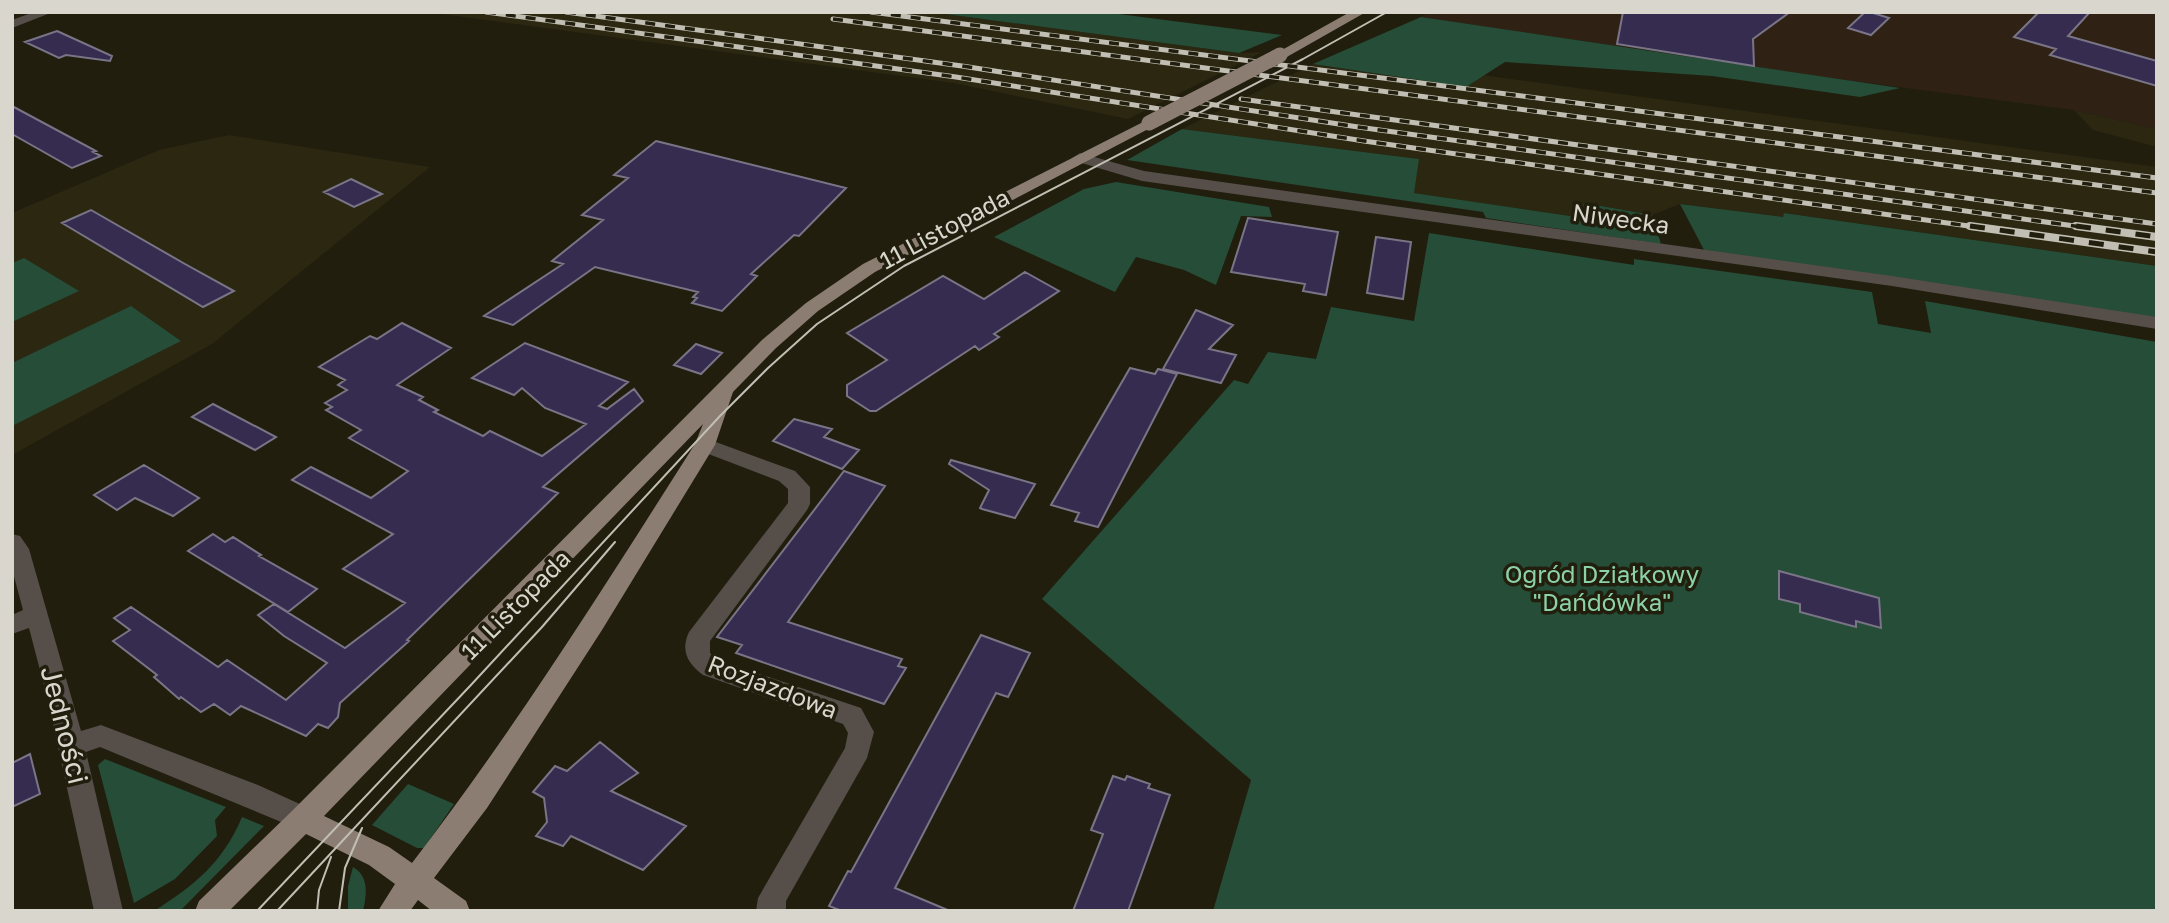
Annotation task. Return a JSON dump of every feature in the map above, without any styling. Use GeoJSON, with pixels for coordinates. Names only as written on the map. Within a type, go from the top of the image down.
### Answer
{"type":"FeatureCollection","features":[{"type":"Feature","properties":{"kind":"main road","name":"11 Listopada"},"geometry":{"type":"LineString","coordinates":[[209,911],[303,819],[769,344],[842,284],[952,223],[1360,12]]}},
{"type":"Feature","properties":{"kind":"main road","name":"11 Listopada"},"geometry":{"type":"LineString","coordinates":[[392,911],[522,735],[705,445],[726,388]]}},
{"type":"Feature","properties":{"kind":"main road"},"geometry":{"type":"LineString","coordinates":[[303,819],[379,856],[456,911]]}},
{"type":"Feature","properties":{"kind":"street"},"geometry":{"type":"LineString","coordinates":[[12,24],[47,12]]}},
{"type":"Feature","properties":{"kind":"street","name":"Niwecka"},"geometry":{"type":"LineString","coordinates":[[1080,158],[1142,176],[1892,281],[2157,323]]}},
{"type":"Feature","properties":{"kind":"street","name":"Rozjazdowa"},"geometry":{"type":"LineString","coordinates":[[705,445],[787,476],[799,487],[799,504],[698,639],[698,658],[712,668],[852,716],[861,732],[858,750],[772,898],[771,911]]}},
{"type":"Feature","properties":{"kind":"street","name":"Jedności"},"geometry":{"type":"LineString","coordinates":[[12,542],[18,549],[60,697],[109,911]]}},
{"type":"Feature","properties":{"kind":"street"},"geometry":{"type":"LineString","coordinates":[[12,625],[36,615]]}},
{"type":"Feature","properties":{"kind":"street"},"geometry":{"type":"LineString","coordinates":[[70,744],[101,736],[248,794],[303,819]]}},
{"type":"Feature","properties":{"kind":"shaded area"},"geometry":{"type":"Polygon","coordinates":[[[426,12],[931,12],[1239,53],[1262,52],[1128,119],[953,83],[426,12]]]}},
{"type":"Feature","properties":{"kind":"shaded area"},"geometry":{"type":"Polygon","coordinates":[[[1429,12],[2157,12],[2157,129],[2074,110],[1830,78],[1421,17],[1429,12]]]}},
{"type":"Feature","properties":{"kind":"shaded area"},"geometry":{"type":"Polygon","coordinates":[[[1313,64],[1466,87],[1481,75],[2157,167],[2157,266],[1785,213],[1783,217],[1680,204],[1652,215],[1584,203],[1577,217],[1413,193],[1418,159],[1182,129],[1313,64]]]}},
{"type":"Feature","properties":{"kind":"shaded area"},"geometry":{"type":"Polygon","coordinates":[[[2074,110],[2157,129],[2157,147],[2093,130],[2074,110]]]}},
{"type":"Feature","properties":{"kind":"shaded area"},"geometry":{"type":"Polygon","coordinates":[[[229,135],[430,167],[212,344],[12,455],[12,213],[159,150],[229,135]]]}},
{"type":"Feature","properties":{"kind":"green space"},"geometry":{"type":"Polygon","coordinates":[[[1103,12],[1282,35],[1239,53],[938,13],[1103,12]]]}},
{"type":"Feature","properties":{"kind":"green space"},"geometry":{"type":"Polygon","coordinates":[[[1421,17],[1900,88],[1860,97],[1712,76],[1505,62],[1466,87],[1313,64],[1421,17]]]}},
{"type":"Feature","properties":{"kind":"green space"},"geometry":{"type":"Polygon","coordinates":[[[1182,129],[1419,159],[1414,193],[1577,217],[1584,203],[1652,215],[1661,244],[1486,218],[1483,212],[1127,160],[1182,129]]]}},
{"type":"Feature","properties":{"kind":"green space"},"geometry":{"type":"Polygon","coordinates":[[[1116,182],[1269,207],[1272,217],[1241,216],[1216,285],[1184,270],[1136,257],[1115,292],[994,237],[1084,189],[1116,182]]]}},
{"type":"Feature","properties":{"kind":"green space"},"geometry":{"type":"Polygon","coordinates":[[[1680,204],[1783,217],[1784,213],[2157,266],[2157,319],[1704,250],[1680,204]]]}},
{"type":"Feature","properties":{"kind":"green space","name":"Ogród Działkowy \"Dańdówka\""},"geometry":{"type":"Polygon","coordinates":[[[1429,233],[1634,265],[1634,259],[1872,292],[1878,324],[1931,333],[1925,301],[2157,342],[2157,911],[1213,911],[1251,780],[1042,599],[1234,380],[1248,384],[1268,352],[1316,359],[1331,307],[1414,321],[1429,233]]]}},
{"type":"Feature","properties":{"kind":"green space"},"geometry":{"type":"Polygon","coordinates":[[[24,258],[79,291],[12,322],[12,263],[24,258]]]}},
{"type":"Feature","properties":{"kind":"green space"},"geometry":{"type":"Polygon","coordinates":[[[131,306],[181,341],[12,426],[12,363],[131,306]]]}},
{"type":"Feature","properties":{"kind":"green space"},"geometry":{"type":"Polygon","coordinates":[[[105,759],[226,807],[215,820],[217,836],[175,879],[134,903],[98,765],[105,759]]]}},
{"type":"Feature","properties":{"kind":"green space"},"geometry":{"type":"Polygon","coordinates":[[[408,784],[454,804],[424,848],[417,848],[372,825],[408,784]]]}},
{"type":"Feature","properties":{"kind":"green space"},"geometry":{"type":"Polygon","coordinates":[[[242,817],[264,826],[180,911],[154,911],[195,882],[217,860],[242,817]]]}},
{"type":"Feature","properties":{"kind":"green space"},"geometry":{"type":"Polygon","coordinates":[[[353,867],[364,880],[366,892],[363,911],[348,911],[348,886],[353,867]]]}},
{"type":"Feature","properties":{"kind":"building"},"geometry":{"type":"Polygon","coordinates":[[[1623,12],[1790,12],[1753,39],[1754,66],[1617,44],[1623,12]]]}},
{"type":"Feature","properties":{"kind":"building"},"geometry":{"type":"Polygon","coordinates":[[[1865,12],[1889,18],[1871,35],[1848,28],[1865,12]]]}},
{"type":"Feature","properties":{"kind":"building"},"geometry":{"type":"Polygon","coordinates":[[[2039,12],[2090,12],[2068,36],[2157,61],[2157,86],[2050,55],[2056,49],[2014,37],[2039,12]]]}},
{"type":"Feature","properties":{"kind":"building"},"geometry":{"type":"Polygon","coordinates":[[[57,31],[112,56],[110,61],[66,55],[59,58],[25,42],[57,31]]]}},
{"type":"Feature","properties":{"kind":"building"},"geometry":{"type":"Polygon","coordinates":[[[12,106],[101,156],[72,168],[12,134],[12,106]]]}},
{"type":"Feature","properties":{"kind":"building"},"geometry":{"type":"Polygon","coordinates":[[[656,141],[846,188],[799,236],[794,235],[751,274],[757,276],[722,311],[692,303],[698,292],[595,267],[513,325],[484,316],[563,264],[552,261],[603,220],[582,215],[628,178],[614,175],[656,141]]]}},
{"type":"Feature","properties":{"kind":"building"},"geometry":{"type":"Polygon","coordinates":[[[351,179],[382,194],[354,207],[324,192],[351,179]]]}},
{"type":"Feature","properties":{"kind":"building"},"geometry":{"type":"Polygon","coordinates":[[[91,210],[234,291],[203,307],[62,223],[91,210]]]}},
{"type":"Feature","properties":{"kind":"building"},"geometry":{"type":"Polygon","coordinates":[[[1248,218],[1338,232],[1326,295],[1303,291],[1305,284],[1231,272],[1248,218]]]}},
{"type":"Feature","properties":{"kind":"building"},"geometry":{"type":"Polygon","coordinates":[[[1376,237],[1411,242],[1403,299],[1367,293],[1376,237]]]}},
{"type":"Feature","properties":{"kind":"building"},"geometry":{"type":"Polygon","coordinates":[[[1025,272],[1059,291],[994,334],[999,337],[979,350],[975,346],[876,411],[870,411],[847,396],[847,385],[887,360],[847,333],[943,276],[984,299],[1025,272]]]}},
{"type":"Feature","properties":{"kind":"building"},"geometry":{"type":"Polygon","coordinates":[[[1196,310],[1233,325],[1209,349],[1236,355],[1221,383],[1163,369],[1196,310]]]}},
{"type":"Feature","properties":{"kind":"building"},"geometry":{"type":"Polygon","coordinates":[[[402,323],[451,348],[397,385],[423,397],[419,400],[438,410],[434,412],[483,436],[490,431],[542,456],[586,424],[545,408],[522,388],[514,395],[472,378],[525,343],[628,382],[599,406],[607,409],[634,389],[643,401],[543,487],[558,493],[407,640],[409,641],[340,703],[338,717],[328,728],[318,724],[306,736],[241,706],[230,715],[214,704],[201,712],[181,697],[179,699],[154,677],[157,675],[113,641],[130,630],[114,618],[131,607],[218,667],[227,660],[286,700],[327,663],[284,636],[258,615],[274,604],[345,648],[405,603],[343,569],[393,534],[292,480],[311,467],[371,498],[408,471],[349,438],[361,430],[326,410],[332,407],[325,403],[347,390],[338,385],[345,380],[319,367],[370,336],[377,339],[402,323]]]}},
{"type":"Feature","properties":{"kind":"building"},"geometry":{"type":"Polygon","coordinates":[[[696,344],[722,353],[701,374],[674,365],[696,344]]]}},
{"type":"Feature","properties":{"kind":"building"},"geometry":{"type":"Polygon","coordinates":[[[1130,368],[1155,374],[1158,369],[1177,374],[1098,527],[1075,521],[1079,513],[1051,505],[1130,368]]]}},
{"type":"Feature","properties":{"kind":"building"},"geometry":{"type":"Polygon","coordinates":[[[213,404],[276,437],[255,450],[192,417],[213,404]]]}},
{"type":"Feature","properties":{"kind":"building"},"geometry":{"type":"Polygon","coordinates":[[[794,419],[832,429],[824,437],[859,450],[842,469],[773,441],[794,419]]]}},
{"type":"Feature","properties":{"kind":"building"},"geometry":{"type":"Polygon","coordinates":[[[951,460],[1035,484],[1015,518],[982,509],[980,508],[989,490],[949,464],[951,460]]]}},
{"type":"Feature","properties":{"kind":"building"},"geometry":{"type":"Polygon","coordinates":[[[144,465],[199,498],[173,516],[135,498],[117,510],[94,495],[144,465]]]}},
{"type":"Feature","properties":{"kind":"building"},"geometry":{"type":"Polygon","coordinates":[[[844,471],[885,486],[788,622],[902,659],[898,666],[906,668],[884,704],[736,653],[742,645],[717,637],[844,471]]]}},
{"type":"Feature","properties":{"kind":"building"},"geometry":{"type":"Polygon","coordinates":[[[213,534],[225,542],[233,537],[261,555],[259,556],[317,589],[288,612],[188,551],[213,534]]]}},
{"type":"Feature","properties":{"kind":"building"},"geometry":{"type":"Polygon","coordinates":[[[1779,571],[1879,598],[1881,628],[1856,621],[1856,627],[1800,612],[1800,604],[1779,599],[1779,571]]]}},
{"type":"Feature","properties":{"kind":"building"},"geometry":{"type":"Polygon","coordinates":[[[981,635],[1030,653],[1008,697],[996,693],[895,888],[950,911],[842,911],[829,906],[848,871],[851,872],[981,635]]]}},
{"type":"Feature","properties":{"kind":"building"},"geometry":{"type":"Polygon","coordinates":[[[600,742],[638,773],[611,791],[686,826],[643,870],[571,836],[563,846],[536,836],[547,822],[544,798],[533,792],[555,766],[567,771],[600,742]]]}},
{"type":"Feature","properties":{"kind":"building"},"geometry":{"type":"Polygon","coordinates":[[[30,754],[40,794],[12,807],[12,763],[30,754]]]}},
{"type":"Feature","properties":{"kind":"building"},"geometry":{"type":"Polygon","coordinates":[[[1113,776],[1125,780],[1127,776],[1150,784],[1148,788],[1170,795],[1128,911],[1073,911],[1103,834],[1091,830],[1113,776]]]}},
{"type":"Feature","properties":{"kind":"tram line"},"geometry":{"type":"LineString","coordinates":[[257,911],[720,416],[817,324],[904,266],[1303,59],[1387,12]]}},
{"type":"Feature","properties":{"kind":"tram line"},"geometry":{"type":"LineString","coordinates":[[277,911],[542,627],[615,542]]}},
{"type":"Feature","properties":{"kind":"tram line"},"geometry":{"type":"LineString","coordinates":[[339,911],[345,868],[362,828]]}},
{"type":"Feature","properties":{"kind":"tram line"},"geometry":{"type":"LineString","coordinates":[[317,911],[319,890],[331,857]]}},
{"type":"Feature","properties":{"kind":"railway"},"geometry":{"type":"LineString","coordinates":[[486,12],[956,77],[1364,141],[1983,228]]}},
{"type":"Feature","properties":{"kind":"railway"},"geometry":{"type":"LineString","coordinates":[[566,12],[962,66],[1358,127],[2089,228]]}},
{"type":"Feature","properties":{"kind":"railway"},"geometry":{"type":"LineString","coordinates":[[871,12],[2157,178]]}},
{"type":"Feature","properties":{"kind":"railway"},"geometry":{"type":"LineString","coordinates":[[833,19],[2157,193]]}},
{"type":"Feature","properties":{"kind":"railway"},"geometry":{"type":"LineString","coordinates":[[1241,99],[2157,224]]}},
{"type":"Feature","properties":{"kind":"railway"},"geometry":{"type":"LineString","coordinates":[[1970,226],[2157,252]]}},
{"type":"Feature","properties":{"kind":"railway"},"geometry":{"type":"LineString","coordinates":[[2076,226],[2157,237]]}}]}
